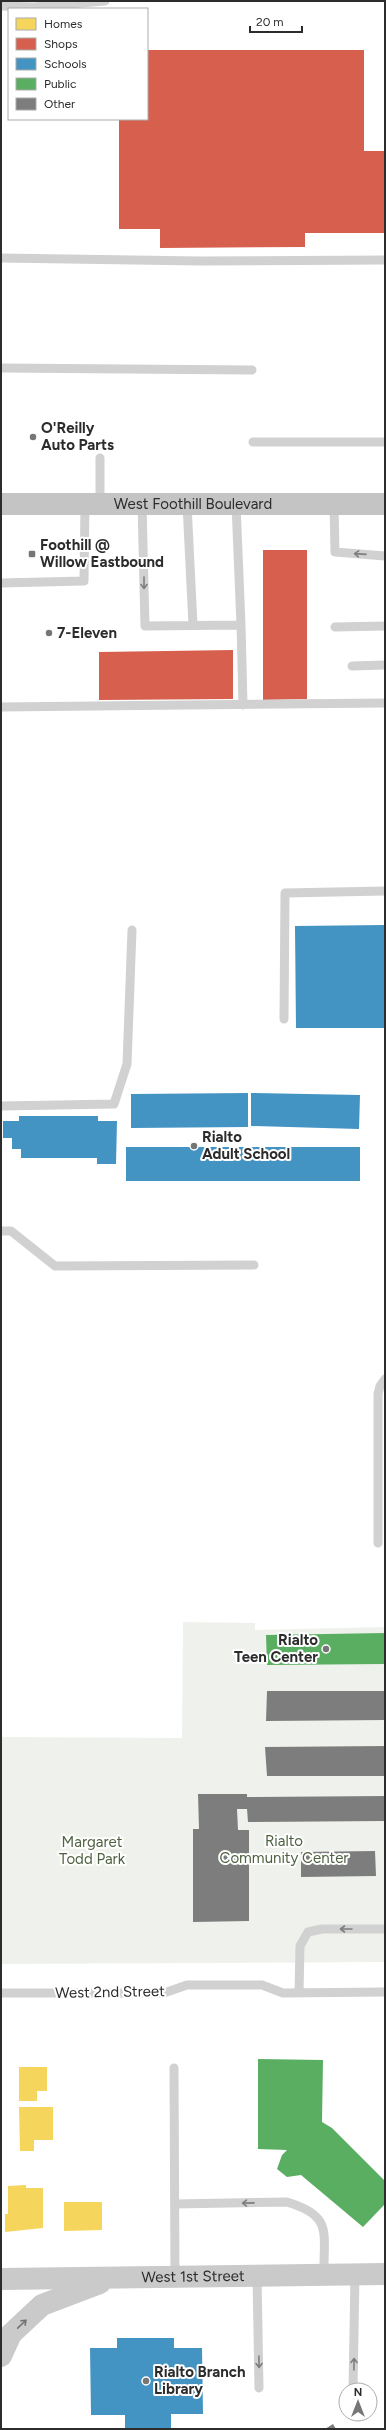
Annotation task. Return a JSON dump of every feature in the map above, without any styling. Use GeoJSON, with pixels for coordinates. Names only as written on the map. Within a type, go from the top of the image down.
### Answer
{"type":"FeatureCollection","features":[{"type":"Feature","properties":{"kind":"main road","name":"West Foothill Boulevard"},"geometry":{"type":"LineString","coordinates":[[1,504],[385,504]]}},
{"type":"Feature","properties":{"kind":"street","name":"West 1st Street"},"geometry":{"type":"LineString","coordinates":[[1,2279],[385,2274]]}},
{"type":"Feature","properties":{"kind":"street"},"geometry":{"type":"LineString","coordinates":[[1,2356],[11,2334],[42,2305],[115,2277]]}},
{"type":"Feature","properties":{"kind":"lane"},"geometry":{"type":"LineString","coordinates":[[1,6],[34,7],[105,1]]}},
{"type":"Feature","properties":{"kind":"lane"},"geometry":{"type":"LineString","coordinates":[[1,258],[200,261],[385,260]]}},
{"type":"Feature","properties":{"kind":"lane"},"geometry":{"type":"LineString","coordinates":[[1,368],[252,370]]}},
{"type":"Feature","properties":{"kind":"lane"},"geometry":{"type":"LineString","coordinates":[[252,442],[385,442]]}},
{"type":"Feature","properties":{"kind":"lane"},"geometry":{"type":"LineString","coordinates":[[1,583],[84,581],[100,458]]}},
{"type":"Feature","properties":{"kind":"lane"},"geometry":{"type":"LineString","coordinates":[[142,504],[145,626],[241,625]]}},
{"type":"Feature","properties":{"kind":"lane"},"geometry":{"type":"LineString","coordinates":[[187,504],[193,625]]}},
{"type":"Feature","properties":{"kind":"lane"},"geometry":{"type":"LineString","coordinates":[[236,504],[241,625],[242,705]]}},
{"type":"Feature","properties":{"kind":"lane"},"geometry":{"type":"LineString","coordinates":[[334,504],[335,552],[385,556]]}},
{"type":"Feature","properties":{"kind":"lane"},"geometry":{"type":"LineString","coordinates":[[335,627],[385,626]]}},
{"type":"Feature","properties":{"kind":"lane"},"geometry":{"type":"LineString","coordinates":[[352,666],[385,665]]}},
{"type":"Feature","properties":{"kind":"lane"},"geometry":{"type":"LineString","coordinates":[[1,707],[385,703]]}},
{"type":"Feature","properties":{"kind":"lane"},"geometry":{"type":"LineString","coordinates":[[284,1019],[285,893],[385,891]]}},
{"type":"Feature","properties":{"kind":"lane"},"geometry":{"type":"LineString","coordinates":[[1,1106],[114,1104],[127,1064],[132,930]]}},
{"type":"Feature","properties":{"kind":"lane"},"geometry":{"type":"LineString","coordinates":[[1,1231],[11,1232],[55,1266],[254,1266]]}},
{"type":"Feature","properties":{"kind":"lane"},"geometry":{"type":"LineString","coordinates":[[378,1543],[382,1451],[378,1394],[380,1386],[385,1379]]}},
{"type":"Feature","properties":{"kind":"lane"},"geometry":{"type":"LineString","coordinates":[[299,1992],[300,1946],[308,1932],[322,1929],[385,1929]]}},
{"type":"Feature","properties":{"kind":"lane","name":"West 2nd Street"},"geometry":{"type":"LineString","coordinates":[[1,1992],[164,1993],[187,1985],[262,1985],[283,1992],[385,1992]]}},
{"type":"Feature","properties":{"kind":"lane"},"geometry":{"type":"LineString","coordinates":[[174,2068],[176,2204],[175,2277]]}},
{"type":"Feature","properties":{"kind":"lane"},"geometry":{"type":"LineString","coordinates":[[176,2204],[287,2202],[304,2207],[317,2215],[323,2226],[324,2275]]}},
{"type":"Feature","properties":{"kind":"lane"},"geometry":{"type":"LineString","coordinates":[[353,2382],[355,2274]]}},
{"type":"Feature","properties":{"kind":"lane"},"geometry":{"type":"LineString","coordinates":[[257,2276],[259,2388]]}},
{"type":"Feature","properties":{"kind":"green space","name":"Rialto Community Center"},"geometry":{"type":"Polygon","coordinates":[[[183,1622],[255,1623],[255,1630],[385,1627],[385,1962],[1,1964],[1,1737],[182,1738],[183,1622]]]}},
{"type":"Feature","properties":{"kind":"building: Homes"},"geometry":{"type":"Polygon","coordinates":[[[19,2067],[47,2067],[47,2091],[37,2091],[37,2101],[19,2101],[19,2067]]]}},
{"type":"Feature","properties":{"kind":"building: Homes"},"geometry":{"type":"Polygon","coordinates":[[[19,2107],[53,2107],[53,2140],[34,2140],[34,2151],[20,2151],[19,2107]]]}},
{"type":"Feature","properties":{"kind":"building: Homes"},"geometry":{"type":"Polygon","coordinates":[[[26,2185],[26,2188],[43,2188],[43,2228],[5,2232],[5,2214],[8,2214],[8,2186],[26,2185]]]}},
{"type":"Feature","properties":{"kind":"building: Homes"},"geometry":{"type":"Polygon","coordinates":[[[64,2202],[102,2202],[102,2230],[64,2231],[64,2202]]]}},
{"type":"Feature","properties":{"kind":"building: Shops"},"geometry":{"type":"Polygon","coordinates":[[[148,50],[364,50],[364,151],[385,151],[385,233],[305,233],[305,247],[160,248],[160,229],[119,229],[119,120],[148,120],[148,50]]]}},
{"type":"Feature","properties":{"kind":"building: Shops"},"geometry":{"type":"Polygon","coordinates":[[[263,550],[307,550],[307,699],[263,700],[263,550]]]}},
{"type":"Feature","properties":{"kind":"building: Shops"},"geometry":{"type":"Polygon","coordinates":[[[233,650],[233,699],[99,700],[99,652],[233,650]]]}},
{"type":"Feature","properties":{"kind":"building: Schools"},"geometry":{"type":"Polygon","coordinates":[[[385,925],[385,1028],[296,1028],[295,926],[385,925]]]}},
{"type":"Feature","properties":{"kind":"building: Schools"},"geometry":{"type":"Polygon","coordinates":[[[248,1093],[248,1127],[131,1128],[131,1094],[248,1093]]]}},
{"type":"Feature","properties":{"kind":"building: Schools"},"geometry":{"type":"Polygon","coordinates":[[[251,1093],[360,1095],[359,1129],[251,1126],[251,1093]]]}},
{"type":"Feature","properties":{"kind":"building: Schools"},"geometry":{"type":"Polygon","coordinates":[[[19,1116],[98,1116],[98,1121],[117,1121],[116,1164],[97,1164],[97,1158],[21,1158],[21,1149],[12,1149],[12,1138],[3,1138],[3,1121],[19,1121],[19,1116]]]}},
{"type":"Feature","properties":{"kind":"building: Schools"},"geometry":{"type":"Polygon","coordinates":[[[126,1147],[360,1147],[360,1181],[126,1181],[126,1147]]]}},
{"type":"Feature","properties":{"kind":"building: Schools","name":"Rialto Branch Library"},"geometry":{"type":"Polygon","coordinates":[[[117,2338],[174,2338],[174,2348],[202,2348],[203,2414],[171,2414],[171,2429],[125,2429],[125,2415],[91,2415],[90,2348],[117,2348],[117,2338]]]}},
{"type":"Feature","properties":{"kind":"building: Public","name":"Rialto Teen Center"},"geometry":{"type":"Polygon","coordinates":[[[385,1633],[385,1664],[267,1665],[266,1635],[385,1633]]]}},
{"type":"Feature","properties":{"kind":"building: Public"},"geometry":{"type":"Polygon","coordinates":[[[258,2059],[323,2060],[322,2122],[332,2128],[385,2181],[385,2204],[363,2227],[301,2175],[287,2177],[277,2169],[282,2155],[287,2150],[258,2149],[258,2059]]]}},
{"type":"Feature","properties":{"kind":"building: Other"},"geometry":{"type":"Polygon","coordinates":[[[267,1691],[385,1691],[385,1720],[266,1721],[267,1691]]]}},
{"type":"Feature","properties":{"kind":"building: Other"},"geometry":{"type":"Polygon","coordinates":[[[385,1746],[385,1776],[267,1776],[265,1747],[385,1746]]]}},
{"type":"Feature","properties":{"kind":"building: Other"},"geometry":{"type":"Polygon","coordinates":[[[198,1794],[247,1794],[247,1797],[385,1796],[385,1821],[248,1822],[247,1809],[237,1809],[238,1830],[249,1830],[249,1921],[193,1922],[193,1829],[199,1829],[198,1794]]]}},
{"type":"Feature","properties":{"kind":"building: Other"},"geometry":{"type":"Polygon","coordinates":[[[375,1851],[376,1876],[301,1877],[301,1852],[375,1851]]]}},
{"type":"Feature","properties":{"kind":"building: Other"},"geometry":{"type":"Polygon","coordinates":[[[333,2424],[336,2429],[325,2429],[333,2424]]]}},
{"type":"Feature","properties":{"kind":"place","name":"O'Reilly Auto Parts"},"geometry":{"type":"Point","coordinates":[33,437]}},
{"type":"Feature","properties":{"kind":"place","name":"Foothill @ Willow Eastbound"},"geometry":{"type":"Point","coordinates":[32,554]}},
{"type":"Feature","properties":{"kind":"place","name":"7-Eleven"},"geometry":{"type":"Point","coordinates":[49,633]}},
{"type":"Feature","properties":{"kind":"place","name":"Rialto Adult School"},"geometry":{"type":"Point","coordinates":[194,1146]}},
{"type":"Feature","properties":{"kind":"place","name":"Rialto Teen Center"},"geometry":{"type":"Point","coordinates":[326,1649]}},
{"type":"Feature","properties":{"kind":"place","name":"Rialto Branch Library"},"geometry":{"type":"Point","coordinates":[146,2381]}},
{"type":"Feature","properties":{"kind":"park label","name":"Margaret Todd Park"},"geometry":{"type":"Point","coordinates":[92,1850]}}]}
